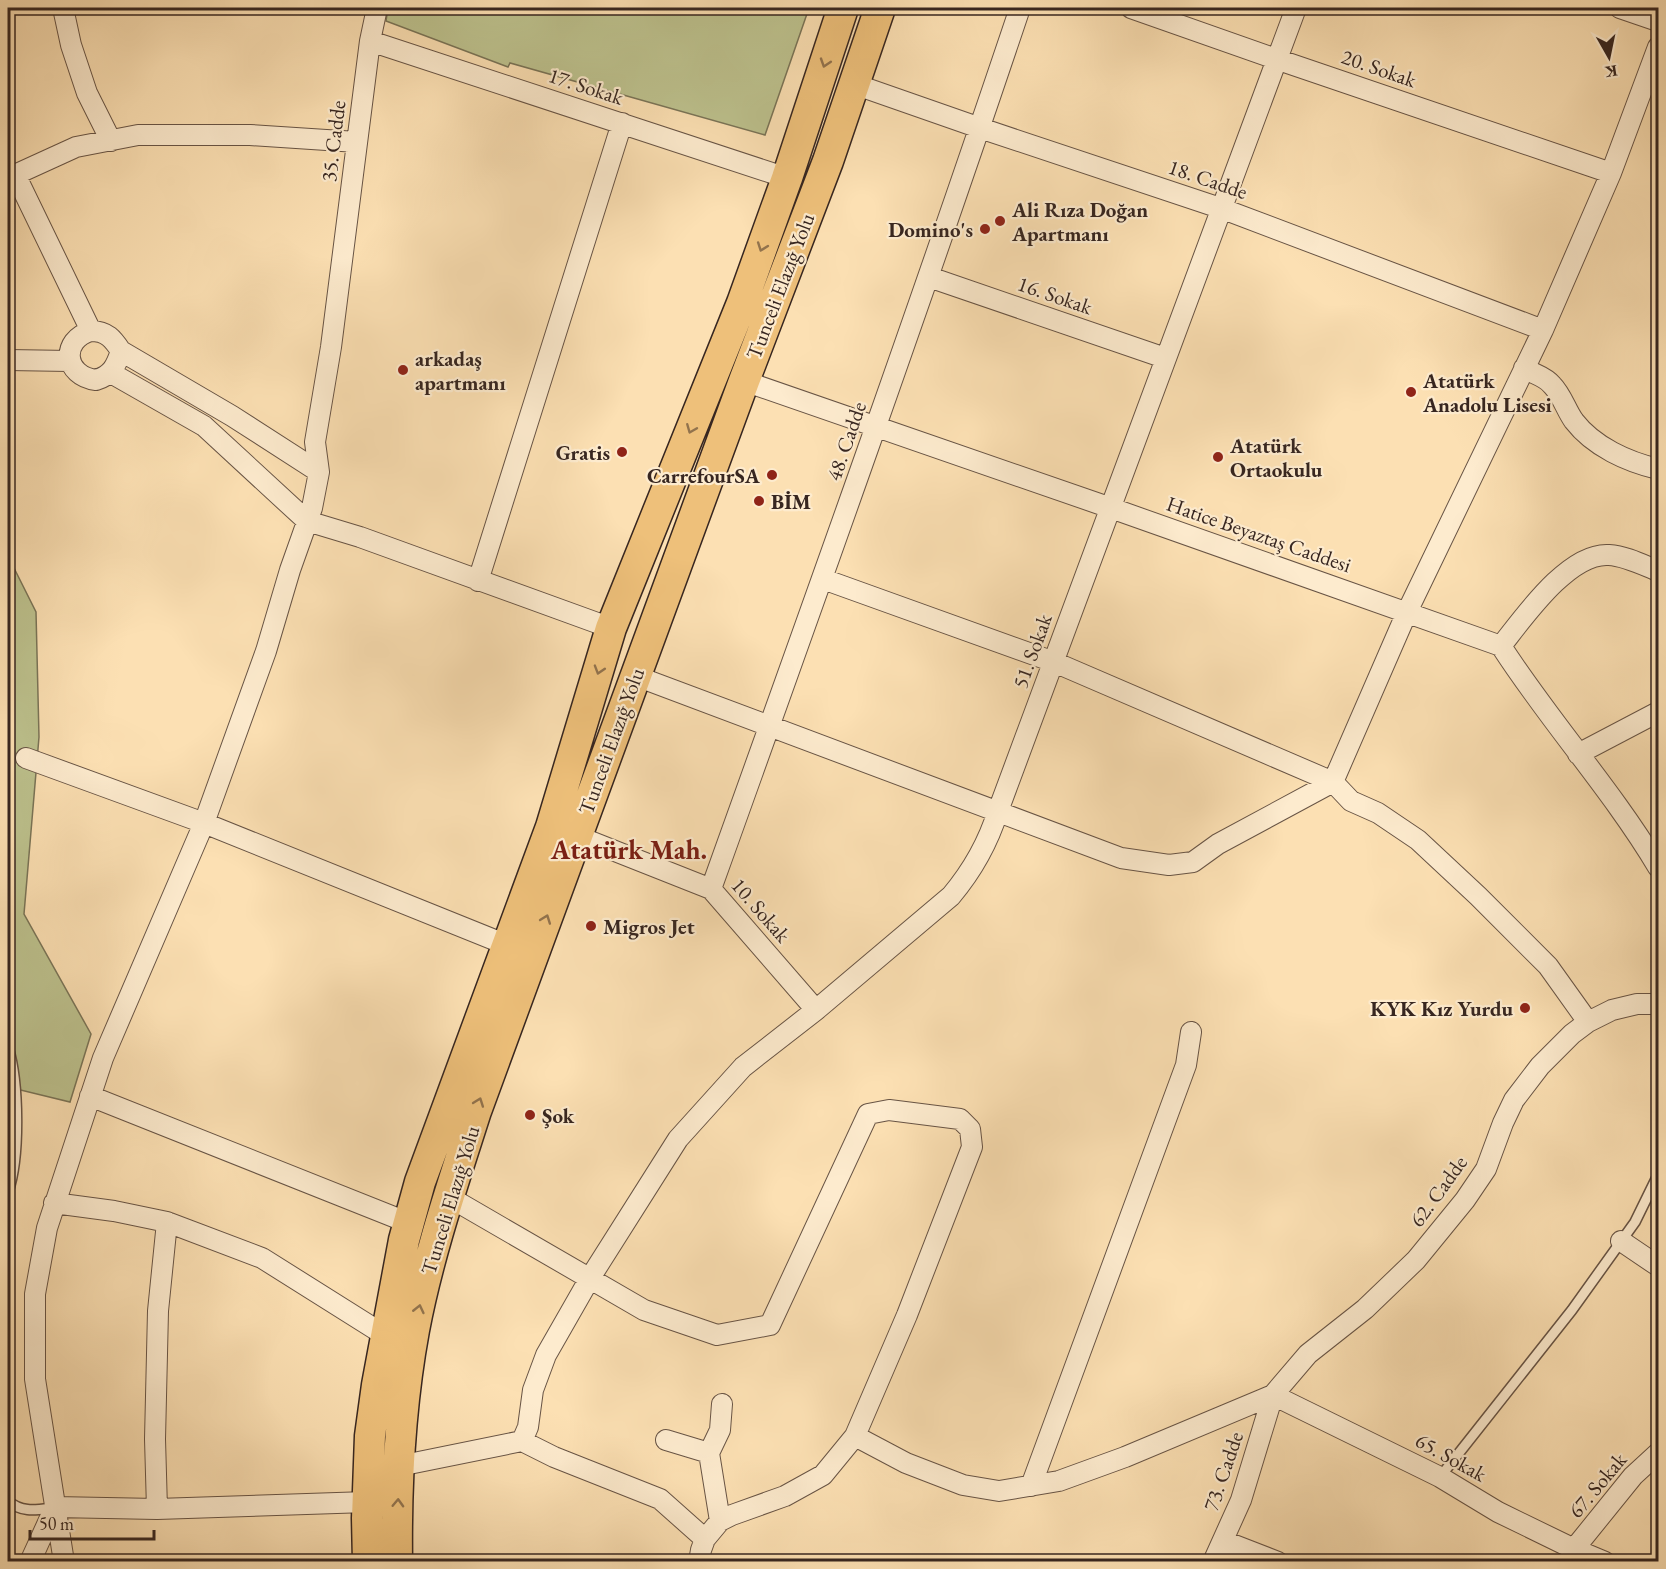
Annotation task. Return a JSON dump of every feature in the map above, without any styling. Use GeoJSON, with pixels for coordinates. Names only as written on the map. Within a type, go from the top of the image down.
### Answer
{"type":"FeatureCollection","features":[{"type":"Feature","properties":{"kind":"main road","name":"Tunceli Elazığ Yolu"},"geometry":{"type":"LineString","coordinates":[[397,1562],[399,1466],[404,1401],[414,1331],[427,1274],[564,831],[611,628],[742,303],[787,178],[843,8]]}},
{"type":"Feature","properties":{"kind":"main road","name":"Tunceli Elazığ Yolu"},"geometry":{"type":"LineString","coordinates":[[368,1562],[367,1502],[370,1436],[386,1336],[409,1223],[420,1182],[507,945],[564,831],[636,676],[744,381],[828,161],[880,8]]}},
{"type":"Feature","properties":{"kind":"street"},"geometry":{"type":"LineString","coordinates":[[63,8],[71,45],[87,93],[111,141]]}},
{"type":"Feature","properties":{"kind":"street","name":"48. Cadde"},"geometry":{"type":"LineString","coordinates":[[711,889],[877,426],[1020,8]]}},
{"type":"Feature","properties":{"kind":"street","name":"20. Sokak"},"geometry":{"type":"LineString","coordinates":[[1131,8],[1611,174]]}},
{"type":"Feature","properties":{"kind":"street","name":"51. Sokak"},"geometry":{"type":"LineString","coordinates":[[522,1441],[528,1427],[533,1390],[546,1354],[590,1278],[678,1139],[743,1067],[816,1010],[951,896],[969,875],[992,831],[1296,8]]}},
{"type":"Feature","properties":{"kind":"street"},"geometry":{"type":"LineString","coordinates":[[1620,8],[1659,21]]}},
{"type":"Feature","properties":{"kind":"street","name":"35. Cadde"},"geometry":{"type":"LineString","coordinates":[[319,472],[315,442],[331,347],[373,9]]}},
{"type":"Feature","properties":{"kind":"street","name":"17. Sokak"},"geometry":{"type":"LineString","coordinates":[[370,41],[787,178]]}},
{"type":"Feature","properties":{"kind":"street"},"geometry":{"type":"LineString","coordinates":[[636,676],[1121,858],[1170,866],[1193,862],[1218,844],[1333,782],[1407,612],[1543,330],[1611,174],[1659,46]]}},
{"type":"Feature","properties":{"kind":"street","name":"18. Cadde"},"geometry":{"type":"LineString","coordinates":[[855,84],[1223,208],[1543,330]]}},
{"type":"Feature","properties":{"kind":"street"},"geometry":{"type":"LineString","coordinates":[[478,581],[622,123]]}},
{"type":"Feature","properties":{"kind":"street"},"geometry":{"type":"LineString","coordinates":[[91,331],[11,176],[76,147],[138,135],[250,135],[357,142]]}},
{"type":"Feature","properties":{"kind":"street","name":"16. Sokak"},"geometry":{"type":"LineString","coordinates":[[929,277],[1166,358]]}},
{"type":"Feature","properties":{"kind":"street"},"geometry":{"type":"LineString","coordinates":[[64,1562],[35,1379],[35,1294],[47,1228],[103,1059],[204,823],[266,651],[307,522],[319,472],[232,416],[121,351],[106,333],[91,331],[83,333],[72,345],[70,361],[74,369],[87,379],[96,380],[111,373],[116,367],[121,351]]}},
{"type":"Feature","properties":{"kind":"street"},"geometry":{"type":"LineString","coordinates":[[8,360],[70,361]]}},
{"type":"Feature","properties":{"kind":"street"},"geometry":{"type":"LineString","coordinates":[[1524,368],[1546,379],[1552,385],[1574,420],[1592,438],[1617,455],[1659,469]]}},
{"type":"Feature","properties":{"kind":"street"},"geometry":{"type":"LineString","coordinates":[[111,373],[204,426],[307,522],[360,537],[611,628]]}},
{"type":"Feature","properties":{"kind":"street","name":"Hatice Beyaztaş Caddesi"},"geometry":{"type":"LineString","coordinates":[[744,381],[1501,646]]}},
{"type":"Feature","properties":{"kind":"street"},"geometry":{"type":"LineString","coordinates":[[1659,571],[1611,555],[1598,555],[1587,559],[1547,590],[1501,646],[1525,683],[1641,837],[1659,867]]}},
{"type":"Feature","properties":{"kind":"street"},"geometry":{"type":"LineString","coordinates":[[823,579],[1054,662],[1333,782],[1351,801],[1378,813],[1418,840],[1478,896],[1548,966],[1588,1022]]}},
{"type":"Feature","properties":{"kind":"street"},"geometry":{"type":"LineString","coordinates":[[1578,754],[1659,712]]}},
{"type":"Feature","properties":{"kind":"street"},"geometry":{"type":"LineString","coordinates":[[26,758],[204,823],[507,945]]}},
{"type":"Feature","properties":{"kind":"street","name":"10. Sokak"},"geometry":{"type":"LineString","coordinates":[[564,831],[711,889],[816,1010]]}},
{"type":"Feature","properties":{"kind":"street","name":"62. Cadde"},"geometry":{"type":"LineString","coordinates":[[1273,1395],[1308,1354],[1365,1309],[1416,1260],[1466,1200],[1486,1170],[1514,1100],[1540,1066],[1572,1034],[1588,1022],[1612,1010],[1637,1004],[1659,1004]]}},
{"type":"Feature","properties":{"kind":"street"},"geometry":{"type":"LineString","coordinates":[[1031,1486],[1186,1065],[1191,1032]]}},
{"type":"Feature","properties":{"kind":"street"},"geometry":{"type":"LineString","coordinates":[[90,1096],[409,1223]]}},
{"type":"Feature","properties":{"kind":"street"},"geometry":{"type":"LineString","coordinates":[[449,1197],[644,1310],[717,1335],[770,1325],[868,1114],[889,1110],[960,1119],[970,1129],[972,1147],[907,1315],[855,1436],[823,1475],[785,1496],[720,1521],[705,1539],[699,1562]]}},
{"type":"Feature","properties":{"kind":"street"},"geometry":{"type":"LineString","coordinates":[[54,1203],[114,1211],[167,1222],[262,1258],[386,1336]]}},
{"type":"Feature","properties":{"kind":"street"},"geometry":{"type":"LineString","coordinates":[[157,1509],[155,1439],[158,1311],[167,1222]]}},
{"type":"Feature","properties":{"kind":"street"},"geometry":{"type":"LineString","coordinates":[[1621,1241],[1659,1266]]}},
{"type":"Feature","properties":{"kind":"street"},"geometry":{"type":"LineString","coordinates":[[855,1436],[906,1463],[963,1485],[999,1491],[1059,1481],[1125,1457],[1273,1395]]}},
{"type":"Feature","properties":{"kind":"street","name":"65. Sokak"},"geometry":{"type":"LineString","coordinates":[[1273,1395],[1440,1477],[1498,1512],[1605,1562]]}},
{"type":"Feature","properties":{"kind":"street","name":"73. Cadde"},"geometry":{"type":"LineString","coordinates":[[1213,1562],[1241,1500],[1273,1395]]}},
{"type":"Feature","properties":{"kind":"street"},"geometry":{"type":"LineString","coordinates":[[720,1521],[709,1453],[720,1430],[722,1404]]}},
{"type":"Feature","properties":{"kind":"street"},"geometry":{"type":"LineString","coordinates":[[666,1440],[709,1453]]}},
{"type":"Feature","properties":{"kind":"street"},"geometry":{"type":"LineString","coordinates":[[399,1466],[522,1441],[554,1457],[660,1499],[705,1539]]}},
{"type":"Feature","properties":{"kind":"street","name":"67. Sokak"},"geometry":{"type":"LineString","coordinates":[[1574,1549],[1634,1476],[1659,1453]]}},
{"type":"Feature","properties":{"kind":"street"},"geometry":{"type":"LineString","coordinates":[[55,1507],[157,1509],[367,1502]]}},
{"type":"Feature","properties":{"kind":"street"},"geometry":{"type":"LineString","coordinates":[[30,1562],[55,1507]]}},
{"type":"Feature","properties":{"kind":"street"},"geometry":{"type":"LineString","coordinates":[[1224,1541],[1278,1562]]}},
{"type":"Feature","properties":{"kind":"lane"},"geometry":{"type":"LineString","coordinates":[[8,1047],[15,1100],[15,1163],[8,1192]]}},
{"type":"Feature","properties":{"kind":"lane"},"geometry":{"type":"LineString","coordinates":[[1440,1477],[1572,1310],[1635,1221],[1659,1175]]}},
{"type":"Feature","properties":{"kind":"lane"},"geometry":{"type":"LineString","coordinates":[[8,1502],[16,1508],[32,1510],[55,1507]]}},
{"type":"Feature","properties":{"kind":"green space"},"geometry":{"type":"Polygon","coordinates":[[[388,8],[809,8],[765,135],[510,63],[508,67],[386,21],[388,8]]]}},
{"type":"Feature","properties":{"kind":"green space"},"geometry":{"type":"Polygon","coordinates":[[[8,556],[36,612],[39,737],[24,914],[91,1034],[70,1102],[8,1087],[8,556]]]}},
{"type":"Feature","properties":{"kind":"place","name":"Ali Rıza Doğan Apartmanı"},"geometry":{"type":"Point","coordinates":[1000,221]}},
{"type":"Feature","properties":{"kind":"place","name":"Domino's"},"geometry":{"type":"Point","coordinates":[985,229]}},
{"type":"Feature","properties":{"kind":"place","name":"arkadaş apartmanı"},"geometry":{"type":"Point","coordinates":[403,370]}},
{"type":"Feature","properties":{"kind":"place","name":"Atatürk Anadolu Lisesi"},"geometry":{"type":"Point","coordinates":[1411,392]}},
{"type":"Feature","properties":{"kind":"place","name":"Gratis"},"geometry":{"type":"Point","coordinates":[622,452]}},
{"type":"Feature","properties":{"kind":"place","name":"Atatürk Ortaokulu"},"geometry":{"type":"Point","coordinates":[1218,457]}},
{"type":"Feature","properties":{"kind":"place","name":"CarrefourSA"},"geometry":{"type":"Point","coordinates":[772,475]}},
{"type":"Feature","properties":{"kind":"place","name":"BİM"},"geometry":{"type":"Point","coordinates":[759,501]}},
{"type":"Feature","properties":{"kind":"place","name":"Migros Jet"},"geometry":{"type":"Point","coordinates":[591,926]}},
{"type":"Feature","properties":{"kind":"place","name":"KYK Kız Yurdu"},"geometry":{"type":"Point","coordinates":[1525,1008]}},
{"type":"Feature","properties":{"kind":"place","name":"Şok"},"geometry":{"type":"Point","coordinates":[530,1115]}},
{"type":"Feature","properties":{"kind":"district","name":"Atatürk Mah."},"geometry":{"type":"Point","coordinates":[629,849]}}]}
